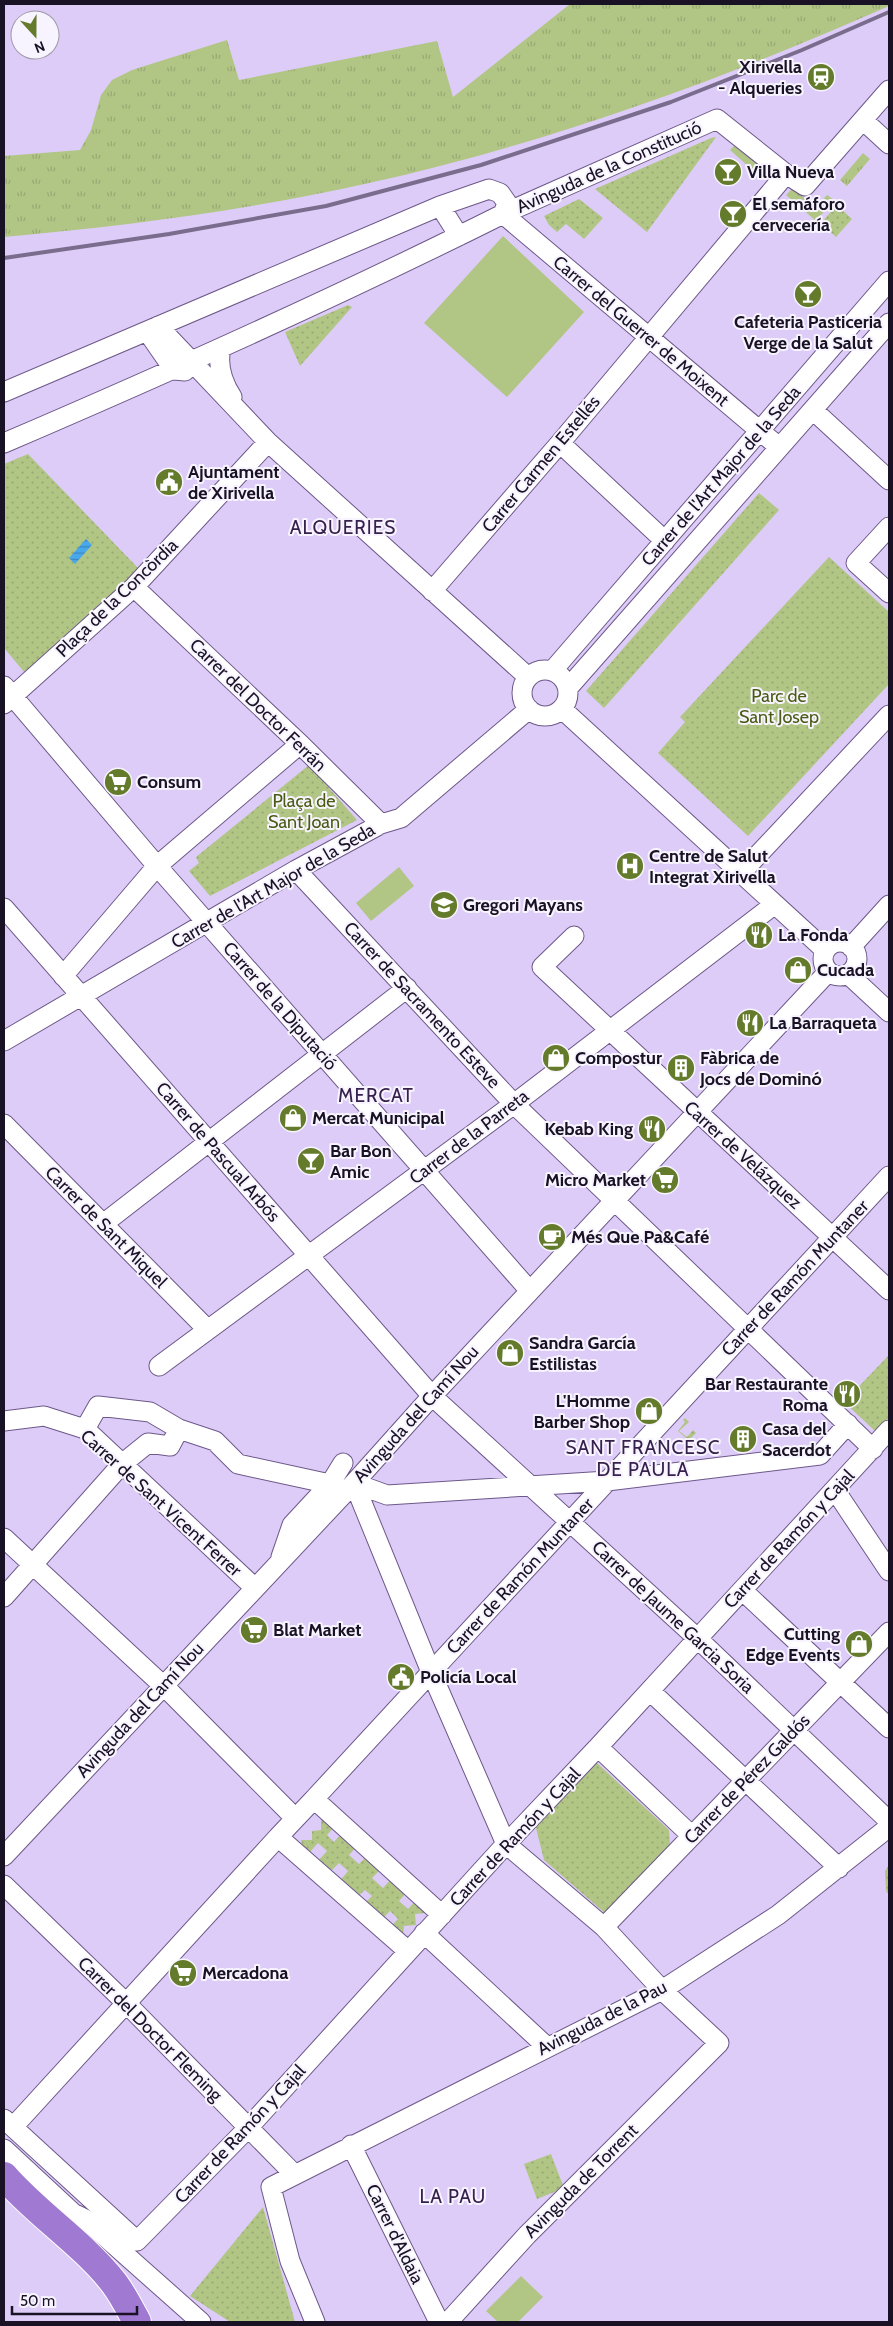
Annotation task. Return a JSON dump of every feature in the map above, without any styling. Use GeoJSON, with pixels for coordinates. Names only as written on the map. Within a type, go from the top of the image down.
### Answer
{"type":"FeatureCollection","features":[{"type":"Feature","properties":{"kind":"highway"},"geometry":{"type":"LineString","coordinates":[[9,2185],[100,2268],[114,2283],[137,2322]]}},
{"type":"Feature","properties":{"kind":"street","name":"Avinguda de la Constitució"},"geometry":{"type":"LineString","coordinates":[[4,443],[192,362],[503,214],[718,119],[786,174],[805,186],[864,121],[889,90]]}},
{"type":"Feature","properties":{"kind":"street"},"geometry":{"type":"LineString","coordinates":[[864,121],[889,144]]}},
{"type":"Feature","properties":{"kind":"street","name":"Carrer Carmen Estellés"},"geometry":{"type":"LineString","coordinates":[[432,591],[560,443],[786,174]]}},
{"type":"Feature","properties":{"kind":"street","name":"Avinguda de la Constitució"},"geometry":{"type":"LineString","coordinates":[[4,392],[440,206],[489,189],[500,193],[507,203],[503,214]]}},
{"type":"Feature","properties":{"kind":"street"},"geometry":{"type":"LineString","coordinates":[[440,206],[459,236]]}},
{"type":"Feature","properties":{"kind":"street","name":"Carrer del Guerrer de Moixent"},"geometry":{"type":"LineString","coordinates":[[503,214],[779,447]]}},
{"type":"Feature","properties":{"kind":"street","name":"Carrer de l'Art Major de la Seda"},"geometry":{"type":"LineString","coordinates":[[553,670],[889,281]]}},
{"type":"Feature","properties":{"kind":"street","name":"Carrer de l'Art Major de la Seda"},"geometry":{"type":"LineString","coordinates":[[568,688],[889,324]]}},
{"type":"Feature","properties":{"kind":"street"},"geometry":{"type":"LineString","coordinates":[[152,328],[192,362],[268,442],[528,677]]}},
{"type":"Feature","properties":{"kind":"street"},"geometry":{"type":"LineString","coordinates":[[152,328],[174,370],[180,369],[189,373],[218,400],[245,417]]}},
{"type":"Feature","properties":{"kind":"street"},"geometry":{"type":"LineString","coordinates":[[221,348],[220,364],[225,383],[245,417]]}},
{"type":"Feature","properties":{"kind":"street"},"geometry":{"type":"LineString","coordinates":[[813,410],[889,480]]}},
{"type":"Feature","properties":{"kind":"street","name":"Plaça de la Concòrdia"},"geometry":{"type":"LineString","coordinates":[[7,695],[134,587],[268,442]]}},
{"type":"Feature","properties":{"kind":"street"},"geometry":{"type":"LineString","coordinates":[[560,443],[665,541]]}},
{"type":"Feature","properties":{"kind":"street"},"geometry":{"type":"LineString","coordinates":[[889,527],[856,563],[889,593]]}},
{"type":"Feature","properties":{"kind":"street","name":"Carrer del Doctor Ferrán"},"geometry":{"type":"LineString","coordinates":[[134,587],[300,744],[381,824]]}},
{"type":"Feature","properties":{"kind":"street"},"geometry":{"type":"LineString","coordinates":[[539,670],[553,670],[563,677],[568,688],[568,698],[562,709],[549,716],[542,716],[529,709],[525,704],[522,690],[528,677],[539,670]]}},
{"type":"Feature","properties":{"kind":"street","name":"Carrer de la Diputació"},"geometry":{"type":"LineString","coordinates":[[7,695],[530,1291]]}},
{"type":"Feature","properties":{"kind":"street","name":"Carrer de l'Art Major de la Seda"},"geometry":{"type":"LineString","coordinates":[[4,1041],[296,870],[381,824],[401,818],[529,709]]}},
{"type":"Feature","properties":{"kind":"street"},"geometry":{"type":"LineString","coordinates":[[562,709],[825,950]]}},
{"type":"Feature","properties":{"kind":"street"},"geometry":{"type":"LineString","coordinates":[[741,873],[889,715]]}},
{"type":"Feature","properties":{"kind":"street"},"geometry":{"type":"LineString","coordinates":[[63,976],[157,866],[300,744]]}},
{"type":"Feature","properties":{"kind":"street","name":"Carrer de Sacramento Esteve"},"geometry":{"type":"LineString","coordinates":[[296,870],[514,1104],[848,1424],[881,1448]]}},
{"type":"Feature","properties":{"kind":"street","name":"Carrer de la Parreta"},"geometry":{"type":"LineString","coordinates":[[159,1366],[425,1171],[775,904]]}},
{"type":"Feature","properties":{"kind":"street"},"geometry":{"type":"LineString","coordinates":[[851,946],[889,905]]}},
{"type":"Feature","properties":{"kind":"street","name":"Carrer de Pascual Arbós"},"geometry":{"type":"LineString","coordinates":[[4,908],[80,997],[432,1396]]}},
{"type":"Feature","properties":{"kind":"street","name":"Carrer de Velázquez"},"geometry":{"type":"LineString","coordinates":[[574,936],[542,967],[889,1290]]}},
{"type":"Feature","properties":{"kind":"street"},"geometry":{"type":"LineString","coordinates":[[839,942],[851,946],[857,959],[856,965],[848,974],[840,976],[828,972],[822,960],[825,950],[832,944],[839,942]]}},
{"type":"Feature","properties":{"kind":"street","name":"Avinguda del Camí Nou"},"geometry":{"type":"LineString","coordinates":[[4,1856],[162,1685],[354,1483],[432,1396],[828,972]]}},
{"type":"Feature","properties":{"kind":"street"},"geometry":{"type":"LineString","coordinates":[[848,974],[889,1012]]}},
{"type":"Feature","properties":{"kind":"street"},"geometry":{"type":"LineString","coordinates":[[103,1224],[407,988]]}},
{"type":"Feature","properties":{"kind":"street","name":"Carrer de Sant Miquel"},"geometry":{"type":"LineString","coordinates":[[4,1124],[207,1329]]}},
{"type":"Feature","properties":{"kind":"street","name":"Carrer de Ramón Muntaner"},"geometry":{"type":"LineString","coordinates":[[278,1837],[889,1176]]}},
{"type":"Feature","properties":{"kind":"street","name":"Carrer de Jaume Garcia Soria"},"geometry":{"type":"LineString","coordinates":[[432,1396],[697,1638],[889,1820]]}},
{"type":"Feature","properties":{"kind":"street"},"geometry":{"type":"LineString","coordinates":[[85,1429],[98,1406],[150,1412],[179,1429],[215,1442],[238,1464],[330,1484]]}},
{"type":"Feature","properties":{"kind":"street","name":"Carrer de Sant Vicent Ferrer"},"geometry":{"type":"LineString","coordinates":[[5,1420],[44,1416],[85,1429],[255,1588]]}},
{"type":"Feature","properties":{"kind":"street"},"geometry":{"type":"LineString","coordinates":[[354,1483],[387,1495],[607,1481],[820,1455],[848,1424]]}},
{"type":"Feature","properties":{"kind":"street"},"geometry":{"type":"LineString","coordinates":[[4,1597],[122,1464],[148,1443],[170,1446],[179,1429]]}},
{"type":"Feature","properties":{"kind":"street","name":"Carrer de Ramón y Cajal"},"geometry":{"type":"LineString","coordinates":[[8,2123],[138,2241],[248,2128],[424,1933],[835,1490],[881,1448],[889,1430]]}},
{"type":"Feature","properties":{"kind":"street"},"geometry":{"type":"LineString","coordinates":[[278,1563],[292,1525],[330,1484],[343,1463]]}},
{"type":"Feature","properties":{"kind":"street"},"geometry":{"type":"LineString","coordinates":[[354,1483],[431,1672],[506,1844],[604,1927],[662,1990]]}},
{"type":"Feature","properties":{"kind":"street"},"geometry":{"type":"LineString","coordinates":[[835,1490],[889,1571]]}},
{"type":"Feature","properties":{"kind":"street"},"geometry":{"type":"LineString","coordinates":[[4,1538],[162,1685],[295,1818]]}},
{"type":"Feature","properties":{"kind":"street"},"geometry":{"type":"LineString","coordinates":[[742,1590],[889,1728]]}},
{"type":"Feature","properties":{"kind":"street","name":"Carrer de Pérez Galdós"},"geometry":{"type":"LineString","coordinates":[[604,1927],[889,1632]]}},
{"type":"Feature","properties":{"kind":"street"},"geometry":{"type":"LineString","coordinates":[[650,1691],[839,1868]]}},
{"type":"Feature","properties":{"kind":"street"},"geometry":{"type":"LineString","coordinates":[[598,1747],[692,1836]]}},
{"type":"Feature","properties":{"kind":"street"},"geometry":{"type":"LineString","coordinates":[[314,1799],[442,1914]]}},
{"type":"Feature","properties":{"kind":"street","name":"Avinguda de la Pau"},"geometry":{"type":"LineString","coordinates":[[315,2322],[290,2261],[271,2187],[351,2145],[662,1990],[778,1915],[889,1827]]}},
{"type":"Feature","properties":{"kind":"street"},"geometry":{"type":"LineString","coordinates":[[8,2123],[126,2004],[278,1837],[408,1951]]}},
{"type":"Feature","properties":{"kind":"street","name":"Carrer del Doctor Fleming"},"geometry":{"type":"LineString","coordinates":[[4,1885],[126,2004],[294,2174]]}},
{"type":"Feature","properties":{"kind":"street"},"geometry":{"type":"LineString","coordinates":[[424,1933],[548,2047]]}},
{"type":"Feature","properties":{"kind":"street","name":"Avinguda de Torrent"},"geometry":{"type":"LineString","coordinates":[[448,2322],[527,2235],[719,2043],[662,1990]]}},
{"type":"Feature","properties":{"kind":"street","name":"Carrer d'Aldaia"},"geometry":{"type":"LineString","coordinates":[[351,2145],[439,2322]]}},
{"type":"Feature","properties":{"kind":"street"},"geometry":{"type":"LineString","coordinates":[[4,2149],[73,2213],[85,2219],[201,2322]]}},
{"type":"Feature","properties":{"kind":"green space"},"geometry":{"type":"Polygon","coordinates":[[[570,4],[889,4],[889,6],[762,59],[634,107],[502,149],[436,167],[324,193],[233,209],[96,228],[4,237],[4,156],[80,150],[91,130],[101,95],[112,80],[132,70],[227,40],[239,80],[437,41],[453,97],[570,4]]]}},
{"type":"Feature","properties":{"kind":"green space"},"geometry":{"type":"Polygon","coordinates":[[[716,137],[647,232],[595,189],[711,138],[716,137]]]}},
{"type":"Feature","properties":{"kind":"green space"},"geometry":{"type":"Polygon","coordinates":[[[738,142],[767,167],[759,176],[730,150],[738,142]]]}},
{"type":"Feature","properties":{"kind":"green space"},"geometry":{"type":"Polygon","coordinates":[[[863,153],[870,159],[847,186],[840,180],[863,153]]]}},
{"type":"Feature","properties":{"kind":"green space"},"geometry":{"type":"Polygon","coordinates":[[[793,188],[815,208],[827,195],[834,200],[816,221],[786,195],[793,188]]]}},
{"type":"Feature","properties":{"kind":"green space"},"geometry":{"type":"Polygon","coordinates":[[[579,199],[603,218],[584,239],[566,224],[557,232],[549,225],[544,216],[579,199]]]}},
{"type":"Feature","properties":{"kind":"green space"},"geometry":{"type":"Polygon","coordinates":[[[837,205],[852,219],[836,237],[821,223],[837,205]]]}},
{"type":"Feature","properties":{"kind":"green space"},"geometry":{"type":"Polygon","coordinates":[[[503,236],[584,312],[507,397],[424,323],[503,236]]]}},
{"type":"Feature","properties":{"kind":"green space"},"geometry":{"type":"Polygon","coordinates":[[[348,305],[352,307],[300,366],[285,332],[348,305]]]}},
{"type":"Feature","properties":{"kind":"green space"},"geometry":{"type":"Polygon","coordinates":[[[28,454],[139,569],[25,673],[4,648],[4,464],[28,454]]]}},
{"type":"Feature","properties":{"kind":"green space"},"geometry":{"type":"Polygon","coordinates":[[[759,493],[779,510],[604,708],[586,691],[759,493]]]}},
{"type":"Feature","properties":{"kind":"green space","name":"Parc de Sant Josep"},"geometry":{"type":"Polygon","coordinates":[[[829,557],[889,612],[889,684],[748,836],[658,753],[685,722],[680,717],[829,557]]]}},
{"type":"Feature","properties":{"kind":"green space","name":"Plaça de Sant Joan"},"geometry":{"type":"Polygon","coordinates":[[[309,765],[357,820],[210,896],[189,871],[199,863],[196,857],[309,765]]]}},
{"type":"Feature","properties":{"kind":"green space"},"geometry":{"type":"Polygon","coordinates":[[[399,867],[414,886],[371,921],[356,903],[399,867]]]}},
{"type":"Feature","properties":{"kind":"green space"},"geometry":{"type":"Polygon","coordinates":[[[889,1355],[889,1417],[876,1432],[844,1402],[889,1355]]]}},
{"type":"Feature","properties":{"kind":"green space"},"geometry":{"type":"Polygon","coordinates":[[[685,1418],[689,1422],[679,1431],[687,1437],[693,1430],[696,1433],[689,1440],[694,1445],[692,1448],[683,1442],[686,1438],[678,1431],[685,1422],[683,1420],[685,1418]]]}},
{"type":"Feature","properties":{"kind":"green space"},"geometry":{"type":"Polygon","coordinates":[[[597,1763],[669,1830],[670,1846],[606,1914],[544,1860],[535,1824],[597,1763]]]}},
{"type":"Feature","properties":{"kind":"green space"},"geometry":{"type":"Polygon","coordinates":[[[321,1819],[330,1819],[336,1825],[327,1835],[334,1842],[343,1832],[358,1845],[349,1855],[359,1864],[367,1856],[381,1869],[372,1878],[383,1888],[392,1878],[407,1892],[399,1901],[408,1909],[417,1899],[425,1907],[425,1913],[415,1914],[416,1925],[404,1926],[403,1935],[389,1928],[398,1919],[390,1911],[381,1920],[364,1904],[372,1896],[365,1890],[356,1898],[339,1882],[348,1871],[339,1863],[331,1871],[319,1860],[327,1851],[318,1843],[309,1853],[302,1846],[301,1840],[312,1840],[312,1831],[321,1830],[321,1819]]]}},
{"type":"Feature","properties":{"kind":"green space"},"geometry":{"type":"Polygon","coordinates":[[[889,1865],[889,1895],[886,1891],[885,1871],[889,1865]]]}},
{"type":"Feature","properties":{"kind":"green space"},"geometry":{"type":"Polygon","coordinates":[[[551,2154],[564,2188],[537,2199],[524,2164],[551,2154]]]}},
{"type":"Feature","properties":{"kind":"green space"},"geometry":{"type":"Polygon","coordinates":[[[263,2207],[295,2322],[230,2322],[190,2296],[263,2207]]]}},
{"type":"Feature","properties":{"kind":"green space"},"geometry":{"type":"Polygon","coordinates":[[[521,2276],[543,2297],[518,2322],[498,2322],[486,2311],[521,2276]]]}},
{"type":"Feature","properties":{"kind":"water"},"geometry":{"type":"Polygon","coordinates":[[[86,539],[92,545],[75,564],[69,558],[86,539]]]}},
{"type":"Feature","properties":{"kind":"railway"},"geometry":{"type":"LineString","coordinates":[[4,258],[169,234],[326,206],[481,165],[671,102],[802,50],[889,12]]}},
{"type":"Feature","properties":{"kind":"place","name":"Xirivella - Alqueries"},"geometry":{"type":"Point","coordinates":[821,77]}},
{"type":"Feature","properties":{"kind":"place","name":"Villa Nueva"},"geometry":{"type":"Point","coordinates":[728,172]}},
{"type":"Feature","properties":{"kind":"place","name":"El semáforo cervecería"},"geometry":{"type":"Point","coordinates":[733,214]}},
{"type":"Feature","properties":{"kind":"place","name":"Cafeteria Pasticeria Verge de la Salut"},"geometry":{"type":"Point","coordinates":[808,294]}},
{"type":"Feature","properties":{"kind":"place","name":"Ajuntament de Xirivella"},"geometry":{"type":"Point","coordinates":[169,482]}},
{"type":"Feature","properties":{"kind":"place","name":"Consum"},"geometry":{"type":"Point","coordinates":[118,782]}},
{"type":"Feature","properties":{"kind":"place","name":"Centre de Salut Integrat Xirivella"},"geometry":{"type":"Point","coordinates":[630,866]}},
{"type":"Feature","properties":{"kind":"place","name":"Gregori Mayans"},"geometry":{"type":"Point","coordinates":[444,905]}},
{"type":"Feature","properties":{"kind":"place","name":"La Fonda"},"geometry":{"type":"Point","coordinates":[759,935]}},
{"type":"Feature","properties":{"kind":"place","name":"Cucada"},"geometry":{"type":"Point","coordinates":[798,970]}},
{"type":"Feature","properties":{"kind":"place","name":"La Barraqueta"},"geometry":{"type":"Point","coordinates":[750,1023]}},
{"type":"Feature","properties":{"kind":"place","name":"Compostur"},"geometry":{"type":"Point","coordinates":[556,1058]}},
{"type":"Feature","properties":{"kind":"place","name":"Fàbrica de Jocs de Dominó"},"geometry":{"type":"Point","coordinates":[681,1068]}},
{"type":"Feature","properties":{"kind":"place","name":"Mercat Municipal"},"geometry":{"type":"Point","coordinates":[293,1118]}},
{"type":"Feature","properties":{"kind":"place","name":"Kebab King"},"geometry":{"type":"Point","coordinates":[652,1129]}},
{"type":"Feature","properties":{"kind":"place","name":"Bar Bon Amic"},"geometry":{"type":"Point","coordinates":[311,1161]}},
{"type":"Feature","properties":{"kind":"place","name":"Micro Market"},"geometry":{"type":"Point","coordinates":[665,1180]}},
{"type":"Feature","properties":{"kind":"place","name":"Més Que Pa&Café"},"geometry":{"type":"Point","coordinates":[552,1237]}},
{"type":"Feature","properties":{"kind":"place","name":"Sandra García Estilistas"},"geometry":{"type":"Point","coordinates":[510,1353]}},
{"type":"Feature","properties":{"kind":"place","name":"Bar Restaurante Roma"},"geometry":{"type":"Point","coordinates":[847,1394]}},
{"type":"Feature","properties":{"kind":"place","name":"L'Homme Barber Shop"},"geometry":{"type":"Point","coordinates":[649,1411]}},
{"type":"Feature","properties":{"kind":"place","name":"Casa del Sacerdot"},"geometry":{"type":"Point","coordinates":[743,1439]}},
{"type":"Feature","properties":{"kind":"place","name":"Blat Market"},"geometry":{"type":"Point","coordinates":[254,1630]}},
{"type":"Feature","properties":{"kind":"place","name":"Cutting Edge Events"},"geometry":{"type":"Point","coordinates":[859,1644]}},
{"type":"Feature","properties":{"kind":"place","name":"Policía Local"},"geometry":{"type":"Point","coordinates":[401,1677]}},
{"type":"Feature","properties":{"kind":"place","name":"Mercadona"},"geometry":{"type":"Point","coordinates":[183,1973]}},
{"type":"Feature","properties":{"kind":"district","name":"ALQUERIES"},"geometry":{"type":"Point","coordinates":[343,527]}},
{"type":"Feature","properties":{"kind":"district","name":"MERCAT"},"geometry":{"type":"Point","coordinates":[376,1095]}},
{"type":"Feature","properties":{"kind":"district","name":"SANT FRANCESC DE PAULA"},"geometry":{"type":"Point","coordinates":[643,1458]}},
{"type":"Feature","properties":{"kind":"district","name":"LA PAU"},"geometry":{"type":"Point","coordinates":[453,2196]}}]}
